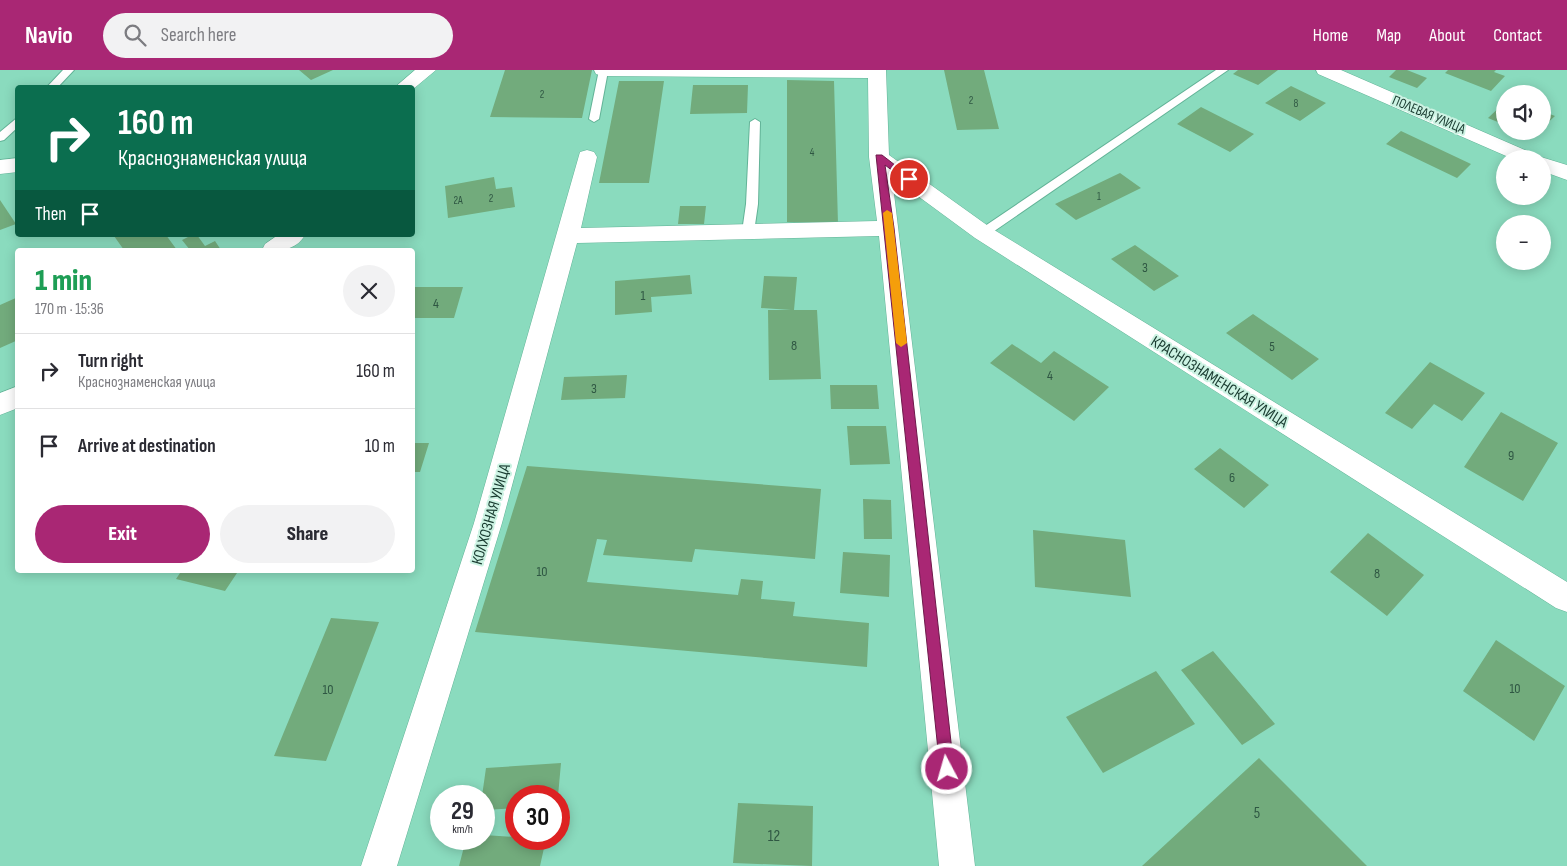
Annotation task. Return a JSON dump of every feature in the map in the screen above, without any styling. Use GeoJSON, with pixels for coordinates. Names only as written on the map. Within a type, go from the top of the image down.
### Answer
{"type":"FeatureCollection","features":[{"type":"Feature","properties":{"kind":"street"},"geometry":{"type":"LineString","coordinates":[[407,85],[427,70]]}},
{"type":"Feature","properties":{"kind":"street","name":"ПОЛЕВАЯ УЛИЦА"},"geometry":{"type":"LineString","coordinates":[[1325,70],[1511,150]]}},
{"type":"Feature","properties":{"kind":"street"},"geometry":{"type":"LineString","coordinates":[[603,71],[877,71],[879,157],[889,228],[958,866]]}},
{"type":"Feature","properties":{"kind":"street","name":"КОЛХОЗНАЯ УЛИЦА"},"geometry":{"type":"LineString","coordinates":[[379,866],[488,523],[568,236],[587,157]]}},
{"type":"Feature","properties":{"kind":"street","name":"КРАСНОЗНАМЕНСКАЯ УЛИЦА"},"geometry":{"type":"LineString","coordinates":[[879,157],[983,233],[1567,598]]}},
{"type":"Feature","properties":{"kind":"street"},"geometry":{"type":"LineString","coordinates":[[0,167],[15,166]]}},
{"type":"Feature","properties":{"kind":"street"},"geometry":{"type":"LineString","coordinates":[[1551,167],[1567,174]]}},
{"type":"Feature","properties":{"kind":"street"},"geometry":{"type":"LineString","coordinates":[[568,236],[889,228]]}},
{"type":"Feature","properties":{"kind":"street"},"geometry":{"type":"LineString","coordinates":[[275,248],[291,237]]}},
{"type":"Feature","properties":{"kind":"street"},"geometry":{"type":"LineString","coordinates":[[0,405],[15,398]]}},
{"type":"Feature","properties":{"kind":"lane"},"geometry":{"type":"LineString","coordinates":[[54,85],[69,70]]}},
{"type":"Feature","properties":{"kind":"lane"},"geometry":{"type":"LineString","coordinates":[[983,233],[1222,70]]}},
{"type":"Feature","properties":{"kind":"lane"},"geometry":{"type":"LineString","coordinates":[[594,119],[603,71]]}},
{"type":"Feature","properties":{"kind":"lane"},"geometry":{"type":"LineString","coordinates":[[748,232],[752,204],[755,122]]}},
{"type":"Feature","properties":{"kind":"lane"},"geometry":{"type":"LineString","coordinates":[[0,138],[15,123]]}},
{"type":"Feature","properties":{"kind":"building"},"geometry":{"type":"Polygon","coordinates":[[[299,70],[333,70],[311,80],[299,70]]]}},
{"type":"Feature","properties":{"kind":"building"},"geometry":{"type":"Polygon","coordinates":[[[505,70],[592,70],[582,118],[490,117],[505,70]]]}},
{"type":"Feature","properties":{"kind":"building"},"geometry":{"type":"Polygon","coordinates":[[[944,70],[984,70],[999,129],[957,130],[944,70]]]}},
{"type":"Feature","properties":{"kind":"building"},"geometry":{"type":"Polygon","coordinates":[[[1238,70],[1278,70],[1258,85],[1233,74],[1238,70]]]}},
{"type":"Feature","properties":{"kind":"building"},"geometry":{"type":"Polygon","coordinates":[[[1396,70],[1407,70],[1427,78],[1417,88],[1389,77],[1396,70]]]}},
{"type":"Feature","properties":{"kind":"building"},"geometry":{"type":"Polygon","coordinates":[[[1448,70],[1496,70],[1494,72],[1505,76],[1491,91],[1445,73],[1448,70]]]}},
{"type":"Feature","properties":{"kind":"building"},"geometry":{"type":"Polygon","coordinates":[[[787,80],[834,81],[838,224],[787,222],[787,80]]]}},
{"type":"Feature","properties":{"kind":"building"},"geometry":{"type":"Polygon","coordinates":[[[619,81],[664,81],[649,183],[599,183],[619,81]]]}},
{"type":"Feature","properties":{"kind":"building"},"geometry":{"type":"Polygon","coordinates":[[[693,85],[748,85],[747,113],[690,114],[693,85]]]}},
{"type":"Feature","properties":{"kind":"building"},"geometry":{"type":"Polygon","coordinates":[[[1291,86],[1326,103],[1300,121],[1265,103],[1291,86]]]}},
{"type":"Feature","properties":{"kind":"building"},"geometry":{"type":"Polygon","coordinates":[[[1201,107],[1254,134],[1230,152],[1177,124],[1201,107]]]}},
{"type":"Feature","properties":{"kind":"building"},"geometry":{"type":"Polygon","coordinates":[[[1496,110],[1496,121],[1488,118],[1496,110]]]}},
{"type":"Feature","properties":{"kind":"building"},"geometry":{"type":"Polygon","coordinates":[[[1401,131],[1471,164],[1457,178],[1386,144],[1401,131]]]}},
{"type":"Feature","properties":{"kind":"building"},"geometry":{"type":"Polygon","coordinates":[[[1120,173],[1141,188],[1076,220],[1055,204],[1120,173]]]}},
{"type":"Feature","properties":{"kind":"building"},"geometry":{"type":"Polygon","coordinates":[[[494,177],[496,189],[512,187],[515,207],[448,218],[445,186],[494,177]]]}},
{"type":"Feature","properties":{"kind":"building"},"geometry":{"type":"Polygon","coordinates":[[[0,200],[15,224],[0,230],[0,200]]]}},
{"type":"Feature","properties":{"kind":"building"},"geometry":{"type":"Polygon","coordinates":[[[680,206],[706,206],[704,224],[678,224],[680,206]]]}},
{"type":"Feature","properties":{"kind":"building"},"geometry":{"type":"Polygon","coordinates":[[[115,237],[167,237],[176,248],[123,248],[115,237]]]}},
{"type":"Feature","properties":{"kind":"building"},"geometry":{"type":"Polygon","coordinates":[[[188,237],[198,237],[205,246],[215,241],[220,248],[188,248],[182,240],[188,237]]]}},
{"type":"Feature","properties":{"kind":"building"},"geometry":{"type":"Polygon","coordinates":[[[1135,245],[1179,276],[1154,291],[1111,259],[1135,245]]]}},
{"type":"Feature","properties":{"kind":"building"},"geometry":{"type":"Polygon","coordinates":[[[690,275],[692,294],[651,297],[652,312],[615,315],[615,281],[690,275]]]}},
{"type":"Feature","properties":{"kind":"building"},"geometry":{"type":"Polygon","coordinates":[[[764,276],[797,277],[794,310],[817,310],[821,379],[769,380],[768,310],[791,310],[761,308],[764,276]]]}},
{"type":"Feature","properties":{"kind":"building"},"geometry":{"type":"Polygon","coordinates":[[[415,287],[463,287],[454,318],[415,318],[415,287]]]}},
{"type":"Feature","properties":{"kind":"building"},"geometry":{"type":"Polygon","coordinates":[[[15,298],[15,341],[0,348],[0,305],[15,298]]]}},
{"type":"Feature","properties":{"kind":"building"},"geometry":{"type":"Polygon","coordinates":[[[1253,314],[1319,359],[1292,380],[1226,333],[1253,314]]]}},
{"type":"Feature","properties":{"kind":"building"},"geometry":{"type":"Polygon","coordinates":[[[1012,344],[1041,363],[1054,351],[1109,387],[1074,421],[990,363],[1012,344]]]}},
{"type":"Feature","properties":{"kind":"building"},"geometry":{"type":"Polygon","coordinates":[[[1430,362],[1485,393],[1462,421],[1434,404],[1412,429],[1385,413],[1430,362]]]}},
{"type":"Feature","properties":{"kind":"building"},"geometry":{"type":"Polygon","coordinates":[[[627,375],[625,398],[561,400],[564,377],[627,375]]]}},
{"type":"Feature","properties":{"kind":"building"},"geometry":{"type":"Polygon","coordinates":[[[830,385],[877,385],[879,409],[831,409],[830,385]]]}},
{"type":"Feature","properties":{"kind":"building"},"geometry":{"type":"Polygon","coordinates":[[[1501,412],[1558,443],[1523,501],[1464,467],[1501,412]]]}},
{"type":"Feature","properties":{"kind":"building"},"geometry":{"type":"Polygon","coordinates":[[[847,426],[886,426],[890,464],[850,465],[847,426]]]}},
{"type":"Feature","properties":{"kind":"building"},"geometry":{"type":"Polygon","coordinates":[[[415,443],[429,443],[420,472],[415,472],[415,443]]]}},
{"type":"Feature","properties":{"kind":"building"},"geometry":{"type":"Polygon","coordinates":[[[1220,448],[1269,485],[1244,508],[1194,469],[1220,448]]]}},
{"type":"Feature","properties":{"kind":"building"},"geometry":{"type":"Polygon","coordinates":[[[527,466],[821,489],[815,559],[695,549],[692,562],[603,555],[607,540],[597,539],[587,582],[738,595],[741,579],[763,581],[761,599],[795,602],[793,616],[869,623],[867,667],[475,632],[527,466]]]}},
{"type":"Feature","properties":{"kind":"building"},"geometry":{"type":"Polygon","coordinates":[[[863,499],[891,500],[892,539],[864,539],[863,499]]]}},
{"type":"Feature","properties":{"kind":"building"},"geometry":{"type":"Polygon","coordinates":[[[1033,530],[1125,540],[1131,597],[1035,587],[1033,530]]]}},
{"type":"Feature","properties":{"kind":"building"},"geometry":{"type":"Polygon","coordinates":[[[1368,533],[1424,575],[1387,616],[1330,572],[1368,533]]]}},
{"type":"Feature","properties":{"kind":"building"},"geometry":{"type":"Polygon","coordinates":[[[843,552],[890,555],[889,597],[840,593],[843,552]]]}},
{"type":"Feature","properties":{"kind":"building"},"geometry":{"type":"Polygon","coordinates":[[[180,573],[237,573],[225,591],[176,579],[180,573]]]}},
{"type":"Feature","properties":{"kind":"building"},"geometry":{"type":"Polygon","coordinates":[[[331,618],[379,622],[326,761],[274,756],[331,618]]]}},
{"type":"Feature","properties":{"kind":"building"},"geometry":{"type":"Polygon","coordinates":[[[1496,640],[1565,686],[1534,741],[1463,691],[1496,640]]]}},
{"type":"Feature","properties":{"kind":"building"},"geometry":{"type":"Polygon","coordinates":[[[1213,651],[1275,724],[1242,745],[1181,670],[1213,651]]]}},
{"type":"Feature","properties":{"kind":"building"},"geometry":{"type":"Polygon","coordinates":[[[1156,671],[1195,724],[1103,773],[1066,717],[1156,671]]]}},
{"type":"Feature","properties":{"kind":"building"},"geometry":{"type":"Polygon","coordinates":[[[1259,758],[1367,866],[1142,866],[1259,758]]]}},
{"type":"Feature","properties":{"kind":"building"},"geometry":{"type":"Polygon","coordinates":[[[561,763],[559,785],[505,785],[505,809],[495,809],[495,785],[484,785],[486,768],[561,763]]]}},
{"type":"Feature","properties":{"kind":"building"},"geometry":{"type":"Polygon","coordinates":[[[738,803],[813,806],[812,866],[733,863],[738,803]]]}},
{"type":"Feature","properties":{"kind":"building"},"geometry":{"type":"Polygon","coordinates":[[[495,836],[505,836],[505,850],[544,850],[540,866],[459,866],[463,850],[495,850],[495,836]]]}},
{"type":"Feature","properties":{"kind":"slow traffic"},"geometry":{"type":"LineString","coordinates":[[887,213],[901,343]]}},
{"type":"Feature","properties":{"kind":"route"},"geometry":{"type":"LineString","coordinates":[[909,179],[879,157],[889,228],[947,769]]}}]}
